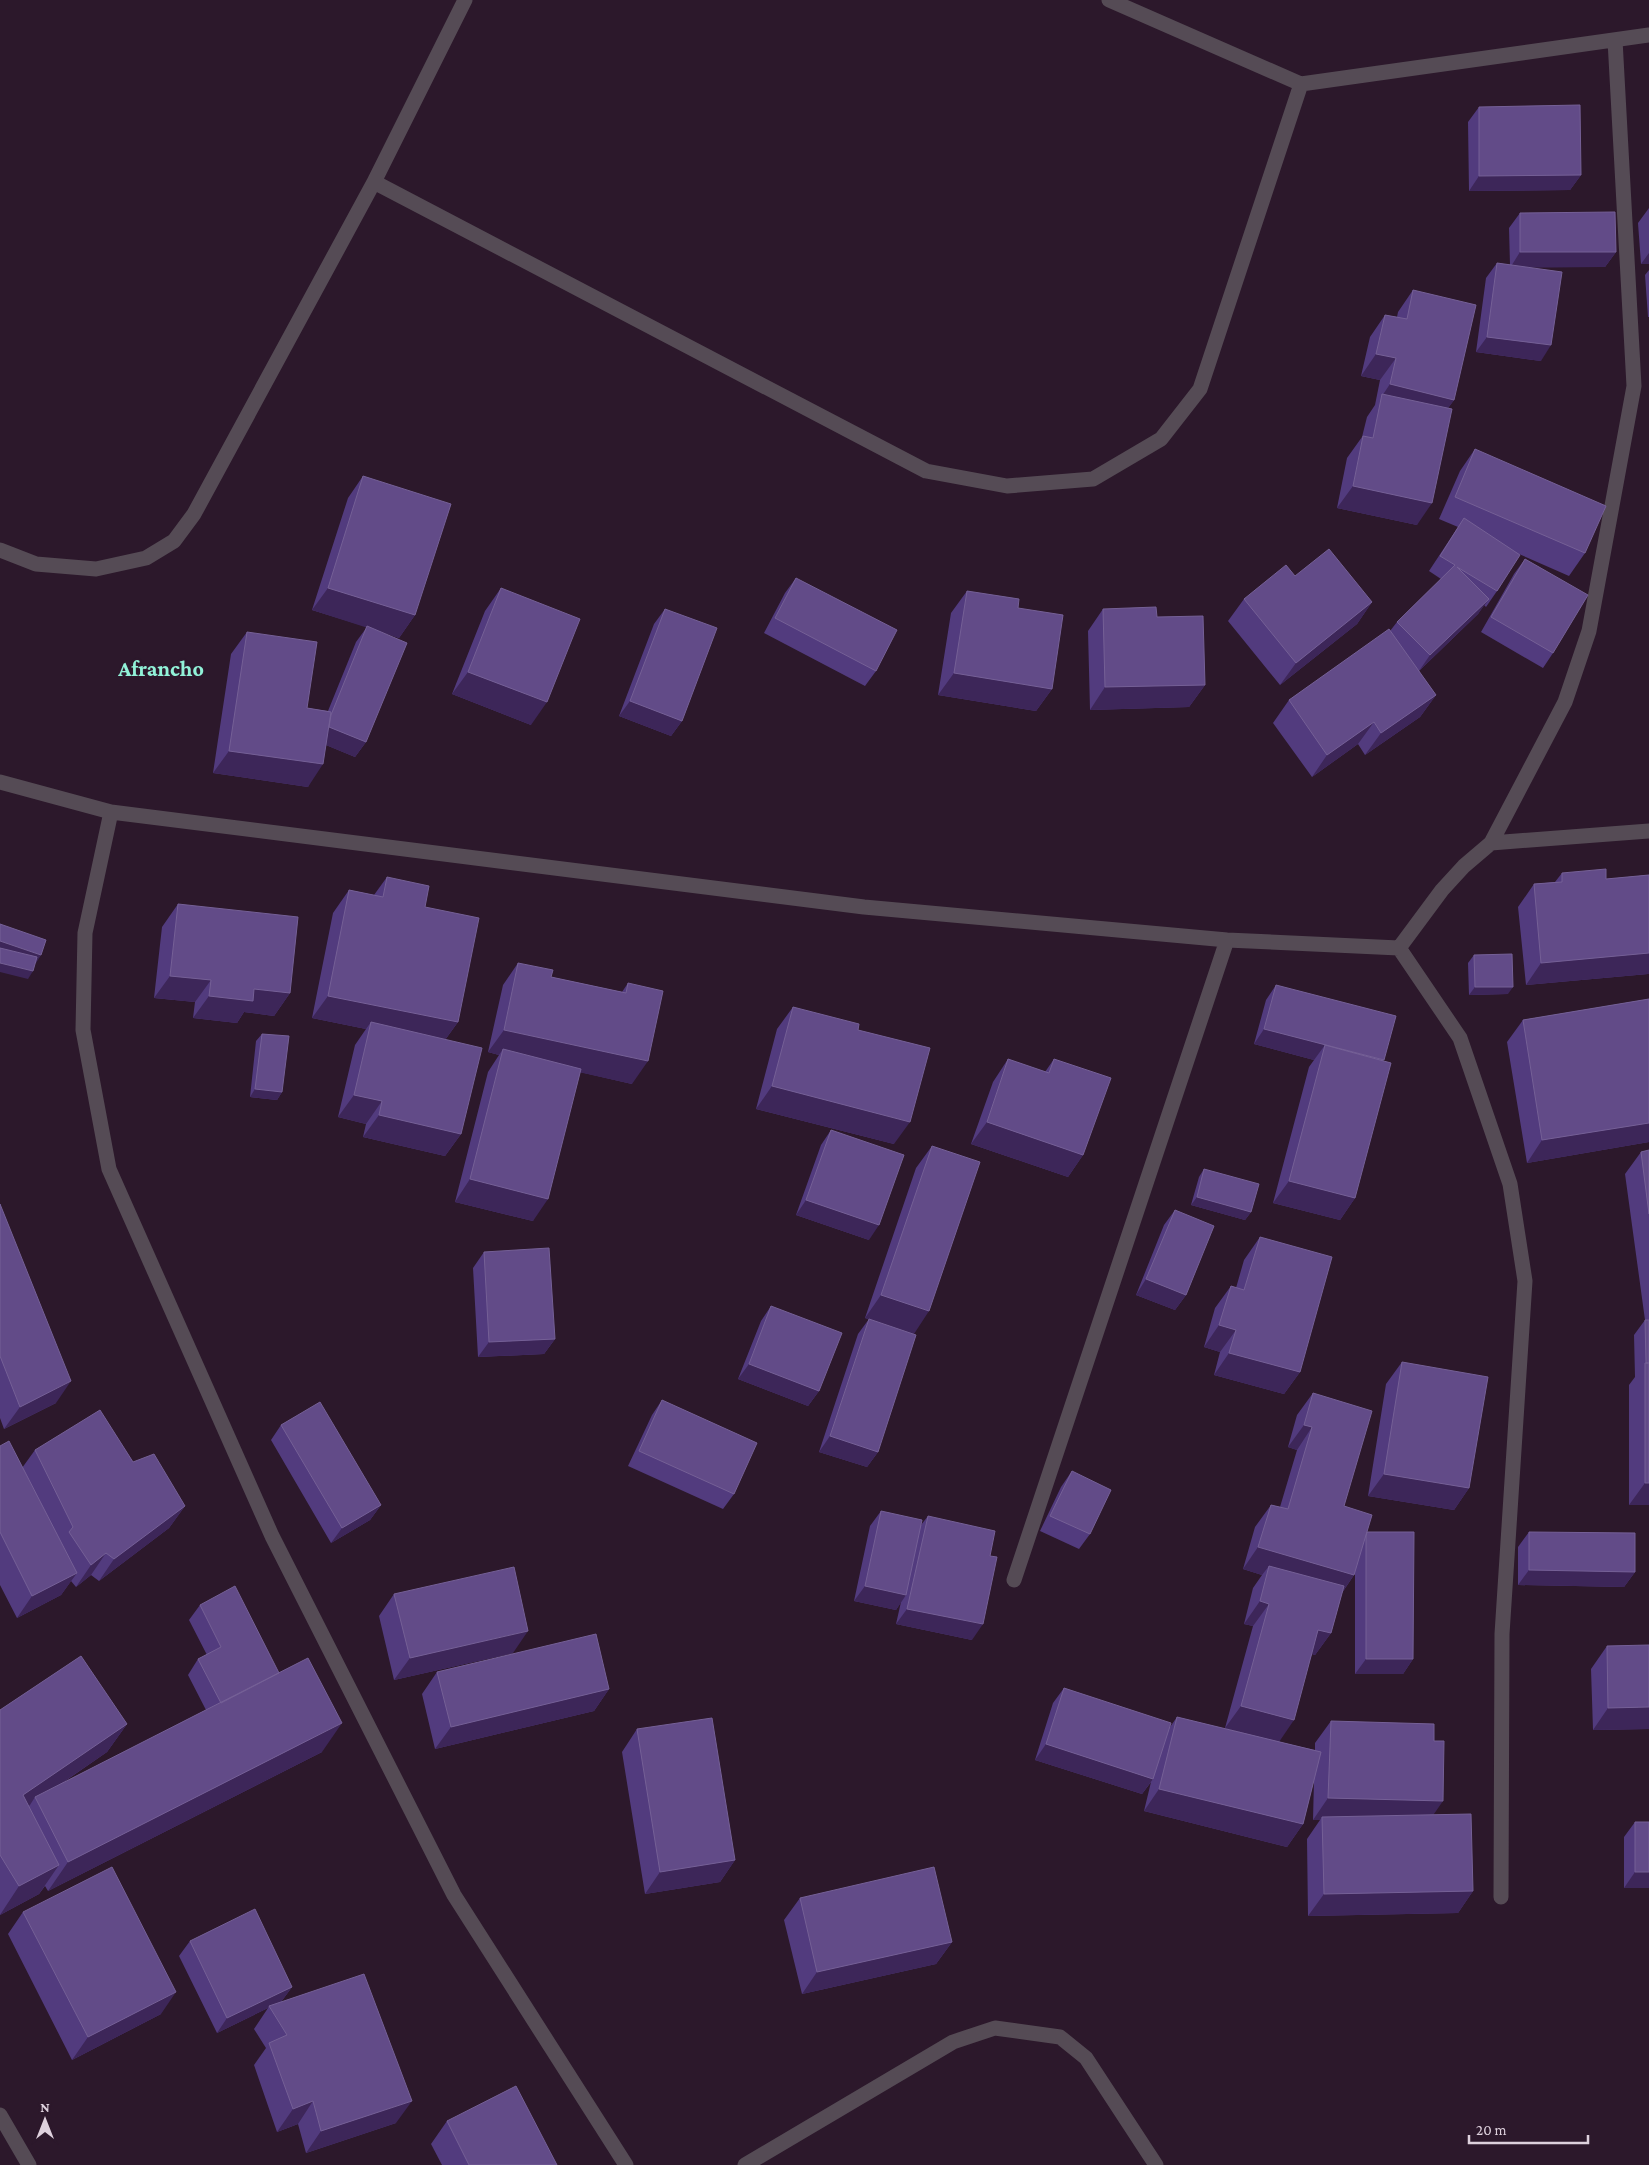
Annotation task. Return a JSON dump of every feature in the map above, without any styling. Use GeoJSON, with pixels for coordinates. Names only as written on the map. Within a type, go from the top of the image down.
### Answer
{"type":"FeatureCollection","features":[{"type":"Feature","properties":{"kind":"street"},"geometry":{"type":"LineString","coordinates":[[0,550],[36,564],[96,569],[146,558],[174,541],[194,514],[374,182],[465,0]]}},
{"type":"Feature","properties":{"kind":"street"},"geometry":{"type":"LineString","coordinates":[[1109,0],[1301,84],[1649,35]]}},
{"type":"Feature","properties":{"kind":"street"},"geometry":{"type":"LineString","coordinates":[[1399,948],[1442,890],[1464,866],[1490,843],[1565,702],[1590,631],[1634,386],[1615,40]]}},
{"type":"Feature","properties":{"kind":"street"},"geometry":{"type":"LineString","coordinates":[[374,182],[926,471],[1007,486],[1093,479],[1161,439],[1200,389],[1301,84]]}},
{"type":"Feature","properties":{"kind":"street"},"geometry":{"type":"LineString","coordinates":[[0,782],[110,812],[864,907],[1227,940],[1399,948]]}},
{"type":"Feature","properties":{"kind":"street"},"geometry":{"type":"LineString","coordinates":[[110,812],[86,933],[84,1030],[108,1169],[272,1536],[454,1895],[626,2165]]}},
{"type":"Feature","properties":{"kind":"street"},"geometry":{"type":"LineString","coordinates":[[1490,843],[1649,831]]}},
{"type":"Feature","properties":{"kind":"street"},"geometry":{"type":"LineString","coordinates":[[1014,1580],[1227,940]]}},
{"type":"Feature","properties":{"kind":"street"},"geometry":{"type":"LineString","coordinates":[[1399,948],[1460,1038],[1510,1184],[1525,1281],[1502,1634],[1501,1898]]}},
{"type":"Feature","properties":{"kind":"street"},"geometry":{"type":"LineString","coordinates":[[745,2165],[953,2042],[995,2028],[1060,2037],[1086,2058],[1156,2165]]}},
{"type":"Feature","properties":{"kind":"street"},"geometry":{"type":"LineString","coordinates":[[0,2115],[29,2165]]}},
{"type":"Feature","properties":{"kind":"building"},"geometry":{"type":"Polygon","coordinates":[[[1580,105],[1581,175],[1479,176],[1479,107],[1580,105]]]}},
{"type":"Feature","properties":{"kind":"building"},"geometry":{"type":"Polygon","coordinates":[[[1615,212],[1616,252],[1520,252],[1520,213],[1615,212]]]}},
{"type":"Feature","properties":{"kind":"building"},"geometry":{"type":"Polygon","coordinates":[[[1497,263],[1562,272],[1551,345],[1487,337],[1497,263]]]}},
{"type":"Feature","properties":{"kind":"building"},"geometry":{"type":"Polygon","coordinates":[[[1413,290],[1476,305],[1454,400],[1390,384],[1396,358],[1376,354],[1385,315],[1407,319],[1413,290]]]}},
{"type":"Feature","properties":{"kind":"building"},"geometry":{"type":"Polygon","coordinates":[[[1382,394],[1452,409],[1432,503],[1353,486],[1363,436],[1373,438],[1382,394]]]}},
{"type":"Feature","properties":{"kind":"building"},"geometry":{"type":"Polygon","coordinates":[[[1475,449],[1606,506],[1585,553],[1455,497],[1475,449]]]}},
{"type":"Feature","properties":{"kind":"building"},"geometry":{"type":"Polygon","coordinates":[[[363,476],[451,504],[415,615],[328,588],[363,476]]]}},
{"type":"Feature","properties":{"kind":"building"},"geometry":{"type":"Polygon","coordinates":[[[1464,518],[1520,555],[1497,591],[1457,567],[1489,599],[1430,655],[1397,622],[1455,565],[1440,556],[1464,518]]]}},
{"type":"Feature","properties":{"kind":"building"},"geometry":{"type":"Polygon","coordinates":[[[1329,549],[1372,602],[1296,663],[1244,599],[1286,565],[1295,576],[1329,549]]]}},
{"type":"Feature","properties":{"kind":"building"},"geometry":{"type":"Polygon","coordinates":[[[1525,559],[1588,595],[1553,653],[1491,617],[1525,559]]]}},
{"type":"Feature","properties":{"kind":"building"},"geometry":{"type":"Polygon","coordinates":[[[796,578],[897,630],[876,671],[775,618],[796,578]]]}},
{"type":"Feature","properties":{"kind":"building"},"geometry":{"type":"Polygon","coordinates":[[[501,588],[580,619],[547,702],[468,672],[501,588]]]}},
{"type":"Feature","properties":{"kind":"building"},"geometry":{"type":"Polygon","coordinates":[[[967,591],[1019,599],[1018,608],[1063,615],[1052,689],[954,673],[967,591]]]}},
{"type":"Feature","properties":{"kind":"building"},"geometry":{"type":"Polygon","coordinates":[[[1156,607],[1157,617],[1203,616],[1205,685],[1105,687],[1103,609],[1156,607]]]}},
{"type":"Feature","properties":{"kind":"building"},"geometry":{"type":"Polygon","coordinates":[[[665,609],[717,628],[682,721],[630,701],[665,609]]]}},
{"type":"Feature","properties":{"kind":"building"},"geometry":{"type":"Polygon","coordinates":[[[367,626],[407,643],[366,742],[329,727],[331,715],[367,626]]]}},
{"type":"Feature","properties":{"kind":"building"},"geometry":{"type":"Polygon","coordinates":[[[1389,629],[1436,695],[1381,733],[1374,722],[1327,755],[1289,700],[1389,629]]]}},
{"type":"Feature","properties":{"kind":"building"},"geometry":{"type":"Polygon","coordinates":[[[247,632],[317,642],[307,708],[331,712],[323,764],[229,751],[247,632]]]}},
{"type":"Feature","properties":{"kind":"building"},"geometry":{"type":"Polygon","coordinates":[[[1606,869],[1606,879],[1649,875],[1649,953],[1541,963],[1534,884],[1562,882],[1562,873],[1606,869]]]}},
{"type":"Feature","properties":{"kind":"building"},"geometry":{"type":"Polygon","coordinates":[[[387,877],[429,886],[425,907],[479,918],[458,1022],[328,996],[349,890],[383,897],[387,877]]]}},
{"type":"Feature","properties":{"kind":"building"},"geometry":{"type":"Polygon","coordinates":[[[178,904],[298,917],[290,993],[254,989],[253,1001],[209,996],[211,980],[170,976],[178,904]]]}},
{"type":"Feature","properties":{"kind":"building"},"geometry":{"type":"Polygon","coordinates":[[[0,924],[46,940],[41,955],[0,941],[0,924]]]}},
{"type":"Feature","properties":{"kind":"building"},"geometry":{"type":"Polygon","coordinates":[[[0,948],[37,957],[33,971],[0,963],[0,948]]]}},
{"type":"Feature","properties":{"kind":"building"},"geometry":{"type":"Polygon","coordinates":[[[1512,954],[1513,987],[1475,987],[1474,955],[1512,954]]]}},
{"type":"Feature","properties":{"kind":"building"},"geometry":{"type":"Polygon","coordinates":[[[518,963],[553,970],[551,977],[626,993],[628,983],[663,991],[648,1061],[504,1030],[518,963]]]}},
{"type":"Feature","properties":{"kind":"building"},"geometry":{"type":"Polygon","coordinates":[[[1276,985],[1396,1016],[1384,1060],[1264,1029],[1276,985]]]}},
{"type":"Feature","properties":{"kind":"building"},"geometry":{"type":"Polygon","coordinates":[[[1649,999],[1649,1123],[1542,1140],[1523,1020],[1649,999]]]}},
{"type":"Feature","properties":{"kind":"building"},"geometry":{"type":"Polygon","coordinates":[[[793,1007],[859,1024],[858,1030],[930,1048],[910,1122],[772,1086],[793,1007]]]}},
{"type":"Feature","properties":{"kind":"building"},"geometry":{"type":"Polygon","coordinates":[[[371,1022],[482,1048],[461,1134],[379,1115],[382,1101],[354,1095],[371,1022]]]}},
{"type":"Feature","properties":{"kind":"building"},"geometry":{"type":"Polygon","coordinates":[[[262,1034],[289,1036],[282,1092],[255,1089],[262,1034]]]}},
{"type":"Feature","properties":{"kind":"building"},"geometry":{"type":"Polygon","coordinates":[[[1325,1045],[1391,1063],[1355,1198],[1289,1181],[1325,1045]]]}},
{"type":"Feature","properties":{"kind":"building"},"geometry":{"type":"Polygon","coordinates":[[[503,1049],[581,1069],[548,1199],[470,1179],[503,1049]]]}},
{"type":"Feature","properties":{"kind":"building"},"geometry":{"type":"Polygon","coordinates":[[[1008,1059],[1049,1073],[1054,1059],[1111,1078],[1083,1155],[987,1122],[1008,1059]]]}},
{"type":"Feature","properties":{"kind":"building"},"geometry":{"type":"Polygon","coordinates":[[[831,1130],[904,1155],[879,1225],[806,1200],[831,1130]]]}},
{"type":"Feature","properties":{"kind":"building"},"geometry":{"type":"Polygon","coordinates":[[[932,1146],[980,1162],[929,1311],[881,1295],[932,1146]]]}},
{"type":"Feature","properties":{"kind":"building"},"geometry":{"type":"Polygon","coordinates":[[[1649,1150],[1649,1214],[1641,1152],[1649,1150]]]}},
{"type":"Feature","properties":{"kind":"building"},"geometry":{"type":"Polygon","coordinates":[[[1204,1169],[1259,1184],[1251,1212],[1197,1197],[1204,1169]]]}},
{"type":"Feature","properties":{"kind":"building"},"geometry":{"type":"Polygon","coordinates":[[[0,1204],[71,1381],[20,1407],[0,1356],[0,1204]]]}},
{"type":"Feature","properties":{"kind":"building"},"geometry":{"type":"Polygon","coordinates":[[[1175,1210],[1214,1226],[1186,1295],[1146,1279],[1175,1210]]]}},
{"type":"Feature","properties":{"kind":"building"},"geometry":{"type":"Polygon","coordinates":[[[1260,1237],[1332,1257],[1300,1372],[1229,1353],[1236,1330],[1219,1325],[1231,1286],[1244,1290],[1260,1237]]]}},
{"type":"Feature","properties":{"kind":"building"},"geometry":{"type":"Polygon","coordinates":[[[549,1248],[555,1339],[489,1342],[484,1252],[549,1248]]]}},
{"type":"Feature","properties":{"kind":"building"},"geometry":{"type":"Polygon","coordinates":[[[771,1306],[842,1333],[819,1391],[749,1364],[771,1306]]]}},
{"type":"Feature","properties":{"kind":"building"},"geometry":{"type":"Polygon","coordinates":[[[869,1319],[916,1335],[878,1452],[830,1436],[869,1319]]]}},
{"type":"Feature","properties":{"kind":"building"},"geometry":{"type":"Polygon","coordinates":[[[1645,1320],[1649,1320],[1649,1363],[1646,1363],[1645,1320]]]}},
{"type":"Feature","properties":{"kind":"building"},"geometry":{"type":"Polygon","coordinates":[[[1402,1362],[1488,1377],[1469,1488],[1384,1474],[1402,1362]]]}},
{"type":"Feature","properties":{"kind":"building"},"geometry":{"type":"Polygon","coordinates":[[[1645,1363],[1649,1363],[1649,1483],[1645,1483],[1645,1363]]]}},
{"type":"Feature","properties":{"kind":"building"},"geometry":{"type":"Polygon","coordinates":[[[1313,1393],[1372,1411],[1344,1506],[1372,1515],[1354,1575],[1258,1547],[1271,1505],[1288,1509],[1312,1427],[1304,1425],[1313,1393]]]}},
{"type":"Feature","properties":{"kind":"building"},"geometry":{"type":"Polygon","coordinates":[[[662,1400],[757,1443],[734,1494],[639,1451],[662,1400]]]}},
{"type":"Feature","properties":{"kind":"building"},"geometry":{"type":"Polygon","coordinates":[[[320,1402],[381,1505],[342,1528],[281,1425],[320,1402]]]}},
{"type":"Feature","properties":{"kind":"building"},"geometry":{"type":"Polygon","coordinates":[[[100,1410],[133,1462],[154,1454],[185,1506],[114,1559],[106,1553],[91,1565],[69,1532],[73,1527],[35,1450],[100,1410]]]}},
{"type":"Feature","properties":{"kind":"building"},"geometry":{"type":"Polygon","coordinates":[[[9,1441],[77,1573],[32,1596],[0,1532],[0,1446],[9,1441]]]}},
{"type":"Feature","properties":{"kind":"building"},"geometry":{"type":"Polygon","coordinates":[[[1072,1471],[1111,1490],[1090,1534],[1050,1516],[1072,1471]]]}},
{"type":"Feature","properties":{"kind":"building"},"geometry":{"type":"Polygon","coordinates":[[[881,1511],[922,1520],[906,1595],[865,1586],[881,1511]]]}},
{"type":"Feature","properties":{"kind":"building"},"geometry":{"type":"Polygon","coordinates":[[[928,1516],[995,1531],[990,1556],[997,1557],[983,1624],[907,1609],[928,1516]]]}},
{"type":"Feature","properties":{"kind":"building"},"geometry":{"type":"Polygon","coordinates":[[[1367,1532],[1414,1532],[1413,1659],[1366,1659],[1367,1532]]]}},
{"type":"Feature","properties":{"kind":"building"},"geometry":{"type":"Polygon","coordinates":[[[1529,1532],[1635,1533],[1635,1572],[1529,1570],[1529,1532]]]}},
{"type":"Feature","properties":{"kind":"building"},"geometry":{"type":"Polygon","coordinates":[[[1269,1566],[1344,1586],[1331,1633],[1318,1630],[1294,1720],[1241,1706],[1269,1604],[1260,1601],[1269,1566]]]}},
{"type":"Feature","properties":{"kind":"building"},"geometry":{"type":"Polygon","coordinates":[[[514,1567],[528,1631],[410,1658],[394,1594],[514,1567]]]}},
{"type":"Feature","properties":{"kind":"building"},"geometry":{"type":"Polygon","coordinates":[[[235,1586],[279,1673],[221,1703],[198,1659],[221,1647],[200,1605],[235,1586]]]}},
{"type":"Feature","properties":{"kind":"building"},"geometry":{"type":"Polygon","coordinates":[[[596,1634],[609,1689],[451,1727],[437,1672],[596,1634]]]}},
{"type":"Feature","properties":{"kind":"building"},"geometry":{"type":"Polygon","coordinates":[[[1649,1645],[1649,1707],[1608,1708],[1607,1646],[1649,1645]]]}},
{"type":"Feature","properties":{"kind":"building"},"geometry":{"type":"Polygon","coordinates":[[[81,1656],[127,1724],[23,1795],[59,1865],[19,1886],[0,1855],[0,1710],[81,1656]]]}},
{"type":"Feature","properties":{"kind":"building"},"geometry":{"type":"Polygon","coordinates":[[[308,1658],[342,1723],[68,1862],[35,1797],[308,1658]]]}},
{"type":"Feature","properties":{"kind":"building"},"geometry":{"type":"Polygon","coordinates":[[[1064,1688],[1171,1723],[1153,1779],[1046,1744],[1064,1688]]]}},
{"type":"Feature","properties":{"kind":"building"},"geometry":{"type":"Polygon","coordinates":[[[1177,1717],[1321,1752],[1303,1824],[1159,1789],[1177,1717]]]}},
{"type":"Feature","properties":{"kind":"building"},"geometry":{"type":"Polygon","coordinates":[[[712,1718],[735,1860],[660,1872],[637,1729],[712,1718]]]}},
{"type":"Feature","properties":{"kind":"building"},"geometry":{"type":"Polygon","coordinates":[[[1331,1721],[1434,1724],[1434,1741],[1444,1741],[1443,1801],[1328,1798],[1331,1721]]]}},
{"type":"Feature","properties":{"kind":"building"},"geometry":{"type":"Polygon","coordinates":[[[1471,1814],[1473,1891],[1324,1894],[1322,1817],[1471,1814]]]}},
{"type":"Feature","properties":{"kind":"building"},"geometry":{"type":"Polygon","coordinates":[[[1635,1822],[1649,1822],[1649,1872],[1635,1872],[1635,1822]]]}},
{"type":"Feature","properties":{"kind":"building"},"geometry":{"type":"Polygon","coordinates":[[[112,1867],[176,1992],[88,2037],[23,1912],[112,1867]]]}},
{"type":"Feature","properties":{"kind":"building"},"geometry":{"type":"Polygon","coordinates":[[[934,1867],[952,1942],[817,1972],[800,1898],[934,1867]]]}},
{"type":"Feature","properties":{"kind":"building"},"geometry":{"type":"Polygon","coordinates":[[[255,1909],[292,1987],[227,2018],[190,1941],[255,1909]]]}},
{"type":"Feature","properties":{"kind":"building"},"geometry":{"type":"Polygon","coordinates":[[[364,1974],[412,2101],[321,2131],[313,2101],[293,2109],[269,2043],[287,2035],[269,2006],[364,1974]]]}},
{"type":"Feature","properties":{"kind":"building"},"geometry":{"type":"Polygon","coordinates":[[[516,2086],[557,2165],[469,2165],[447,2121],[516,2086]]]}},
{"type":"Feature","properties":{"kind":"district","name":"Afrancho"},"geometry":{"type":"Point","coordinates":[161,668]}}]}
